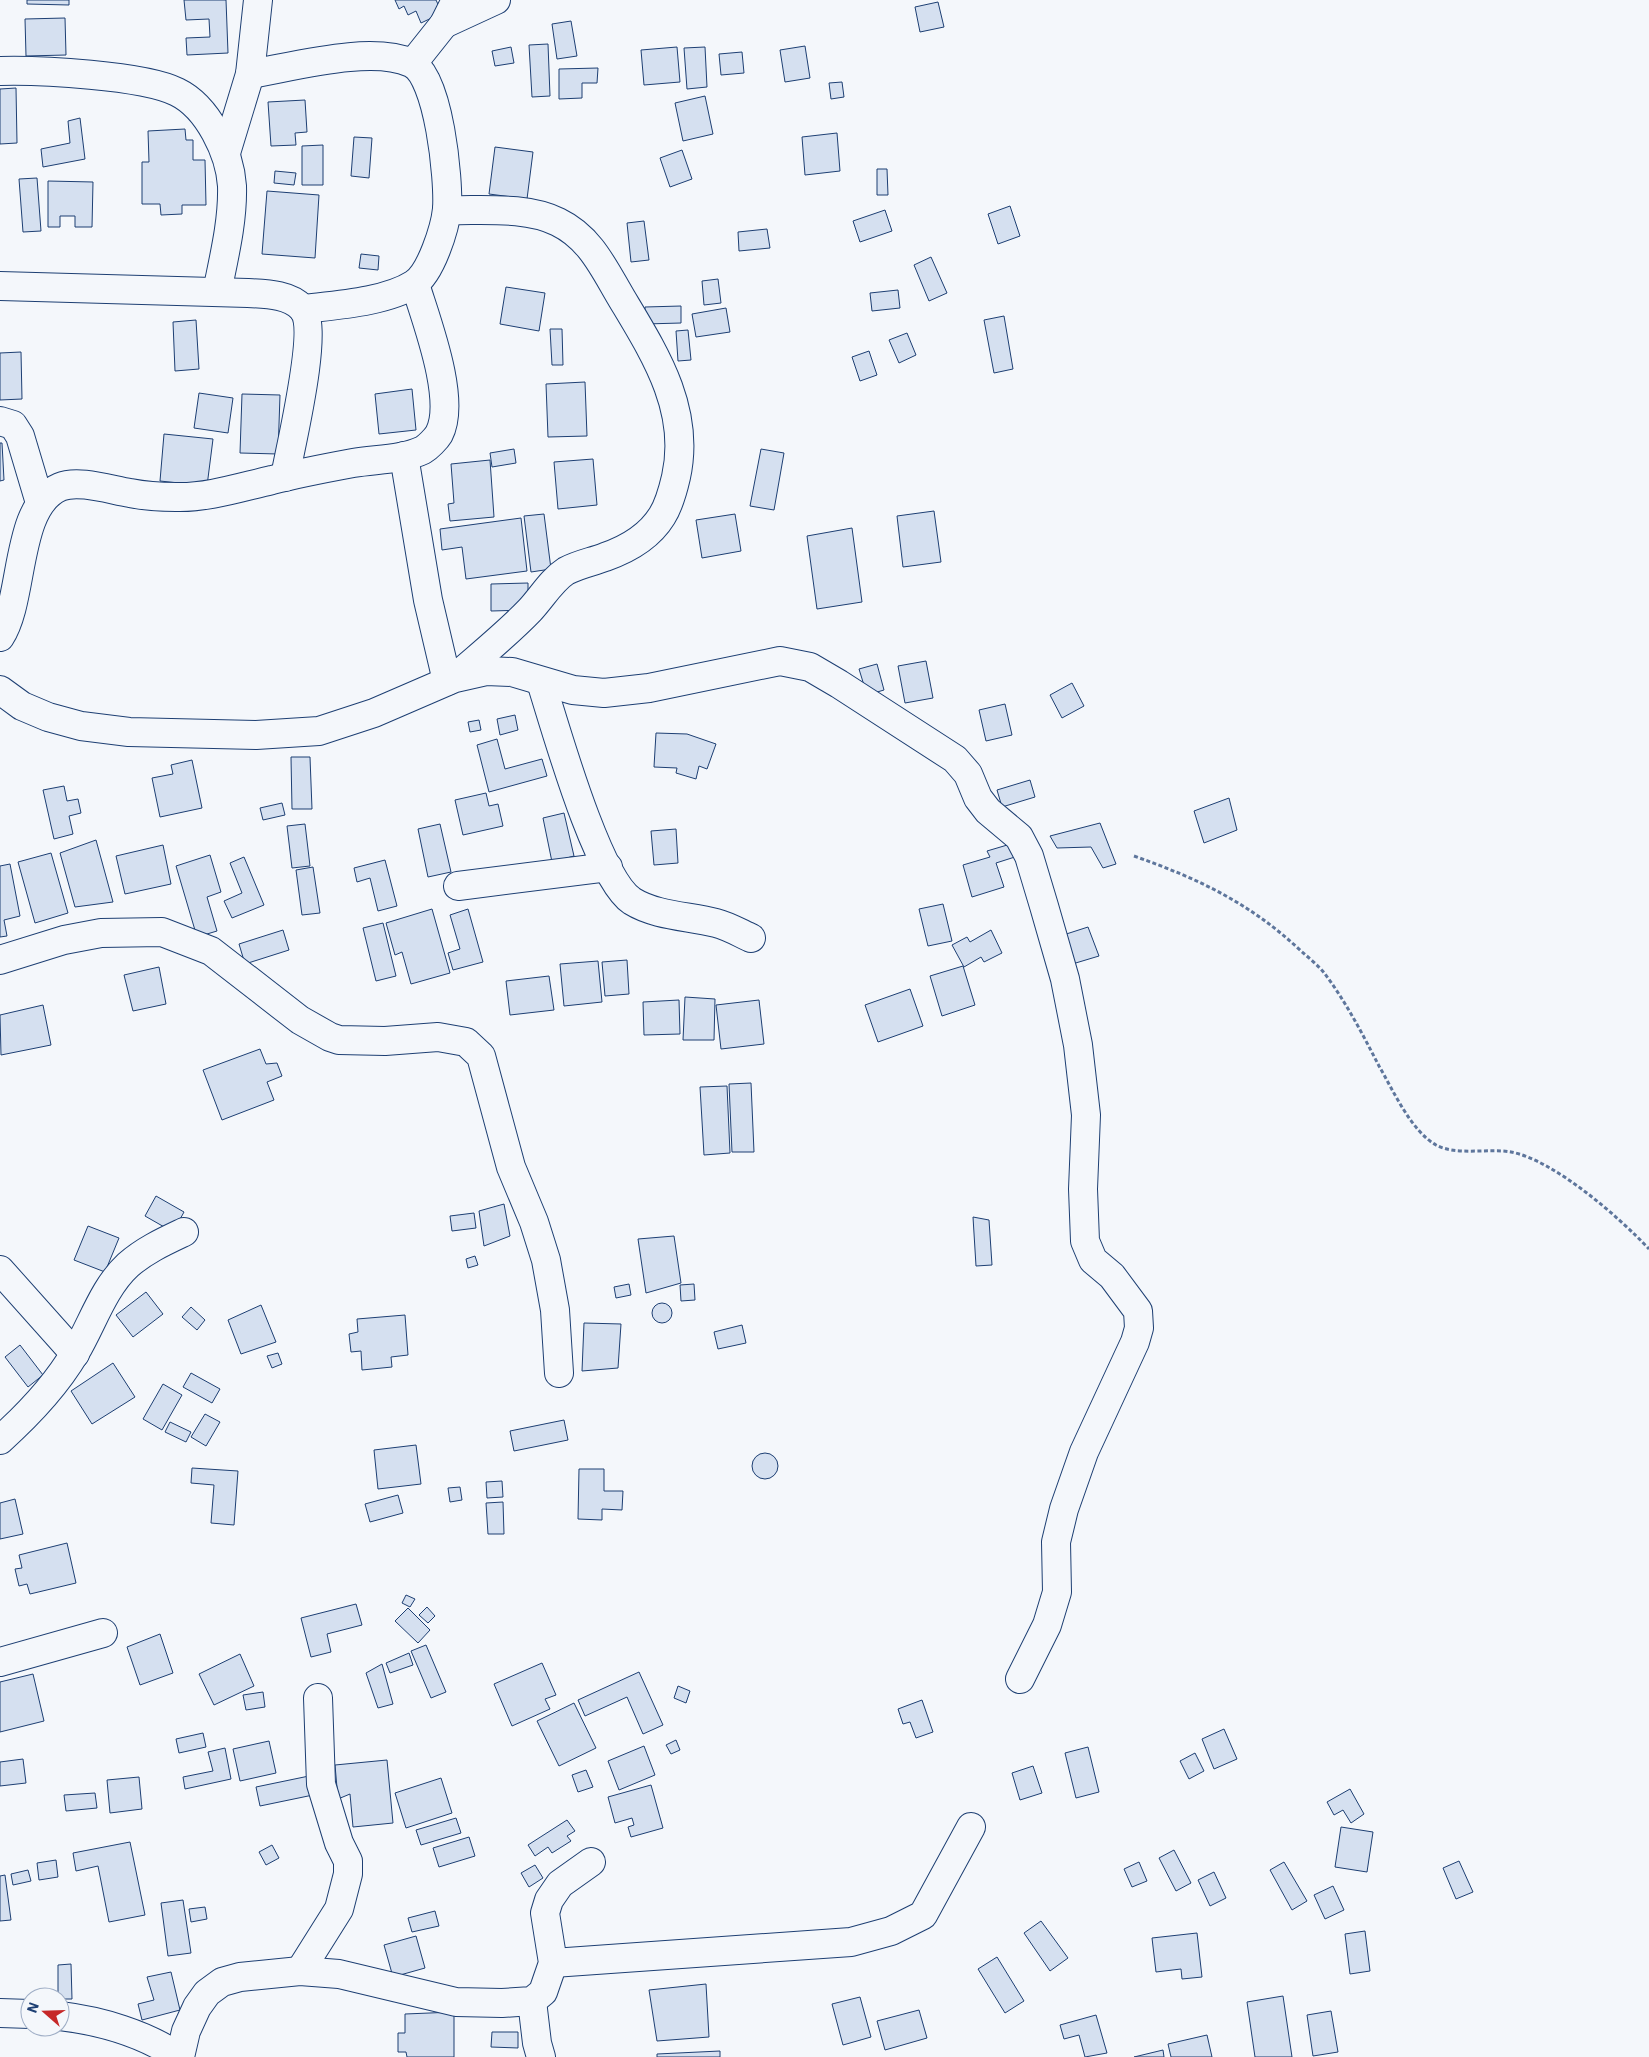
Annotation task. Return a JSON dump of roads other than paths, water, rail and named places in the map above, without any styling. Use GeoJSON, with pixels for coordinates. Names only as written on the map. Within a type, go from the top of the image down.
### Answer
{"type":"FeatureCollection","features":[{"type":"Feature","properties":{"kind":"street"},"geometry":{"type":"LineString","coordinates":[[226,153],[250,74],[258,0]]}},
{"type":"Feature","properties":{"kind":"street"},"geometry":{"type":"LineString","coordinates":[[413,63],[450,12],[496,0]]}},
{"type":"Feature","properties":{"kind":"street"},"geometry":{"type":"LineString","coordinates":[[250,74],[364,55],[394,57],[413,63],[425,76],[434,101],[447,182],[446,210],[439,239],[428,266],[415,284],[396,292],[360,301],[303,309]]}},
{"type":"Feature","properties":{"kind":"street"},"geometry":{"type":"LineString","coordinates":[[0,71],[146,82],[177,92],[199,107],[226,153],[231,195],[229,230],[217,292]]}},
{"type":"Feature","properties":{"kind":"street"},"geometry":{"type":"LineString","coordinates":[[446,210],[538,215],[557,222],[576,233],[594,250],[650,345],[668,382],[677,412],[679,437],[679,466],[673,491],[664,514],[652,531],[637,542],[606,557],[582,564],[565,572],[508,632],[451,680]]}},
{"type":"Feature","properties":{"kind":"street"},"geometry":{"type":"LineString","coordinates":[[0,637],[4,631],[16,590],[29,529],[40,502],[60,487],[84,484],[133,494],[177,498],[229,491],[285,477],[355,463],[404,456],[426,449],[439,434],[446,410],[439,367],[415,284]]}},
{"type":"Feature","properties":{"kind":"street"},"geometry":{"type":"LineString","coordinates":[[0,286],[217,292],[275,295],[293,301],[303,309],[308,324],[307,355],[285,477]]}},
{"type":"Feature","properties":{"kind":"street"},"geometry":{"type":"LineString","coordinates":[[0,421],[13,425],[20,436],[40,502]]}},
{"type":"Feature","properties":{"kind":"street"},"geometry":{"type":"LineString","coordinates":[[404,456],[428,600],[451,680]]}},
{"type":"Feature","properties":{"kind":"street"},"geometry":{"type":"LineString","coordinates":[[0,690],[22,706],[48,717],[81,726],[129,732],[256,734],[319,731],[374,713],[451,680],[486,671],[512,672],[573,690],[604,692],[650,688],[780,661],[810,667],[955,759],[968,774],[978,798],[988,811],[1019,837],[1026,850],[1066,979],[1078,1045],[1086,1115],[1083,1189],[1085,1240],[1094,1260],[1112,1276],[1138,1310],[1140,1328],[1127,1361],[1084,1452],[1064,1509],[1056,1542],[1057,1592],[1047,1625],[1020,1679]]}},
{"type":"Feature","properties":{"kind":"street"},"geometry":{"type":"LineString","coordinates":[[541,682],[585,815],[612,876],[632,900],[658,911],[718,923],[751,938]]}},
{"type":"Feature","properties":{"kind":"street"},"geometry":{"type":"LineString","coordinates":[[458,886],[608,867]]}},
{"type":"Feature","properties":{"kind":"street"},"geometry":{"type":"LineString","coordinates":[[0,960],[64,940],[100,933],[162,932],[211,950],[300,1020],[330,1037],[339,1040],[385,1042],[438,1037],[466,1042],[480,1056],[510,1167],[534,1222],[546,1260],[555,1310],[559,1373]]}},
{"type":"Feature","properties":{"kind":"street"},"geometry":{"type":"LineString","coordinates":[[0,1440],[47,1394],[75,1354],[113,1284],[128,1265],[152,1247],[184,1232]]}},
{"type":"Feature","properties":{"kind":"street"},"geometry":{"type":"LineString","coordinates":[[0,1270],[75,1354]]}},
{"type":"Feature","properties":{"kind":"street"},"geometry":{"type":"LineString","coordinates":[[0,1662],[103,1633]]}},
{"type":"Feature","properties":{"kind":"street"},"geometry":{"type":"LineString","coordinates":[[300,1971],[339,1909],[348,1874],[348,1861],[339,1843],[321,1784],[318,1698]]}},
{"type":"Feature","properties":{"kind":"street"},"geometry":{"type":"LineString","coordinates":[[553,1963],[851,1942],[891,1931],[922,1915],[972,1827]]}},
{"type":"Feature","properties":{"kind":"street"},"geometry":{"type":"LineString","coordinates":[[70,2018],[127,2031],[159,2044],[180,2057],[186,2031],[197,2007],[207,1993],[222,1982],[240,1977],[300,1971],[339,1974],[456,2002],[502,2003],[532,2001],[542,1992],[549,1979],[553,1963],[545,1914],[549,1900],[560,1884],[590,1862]]}},
{"type":"Feature","properties":{"kind":"street"},"geometry":{"type":"LineString","coordinates":[[532,2001],[537,2043],[541,2057]]}},
{"type":"Feature","properties":{"kind":"street"},"geometry":{"type":"LineString","coordinates":[[0,2013],[20,2014]]}}]}
